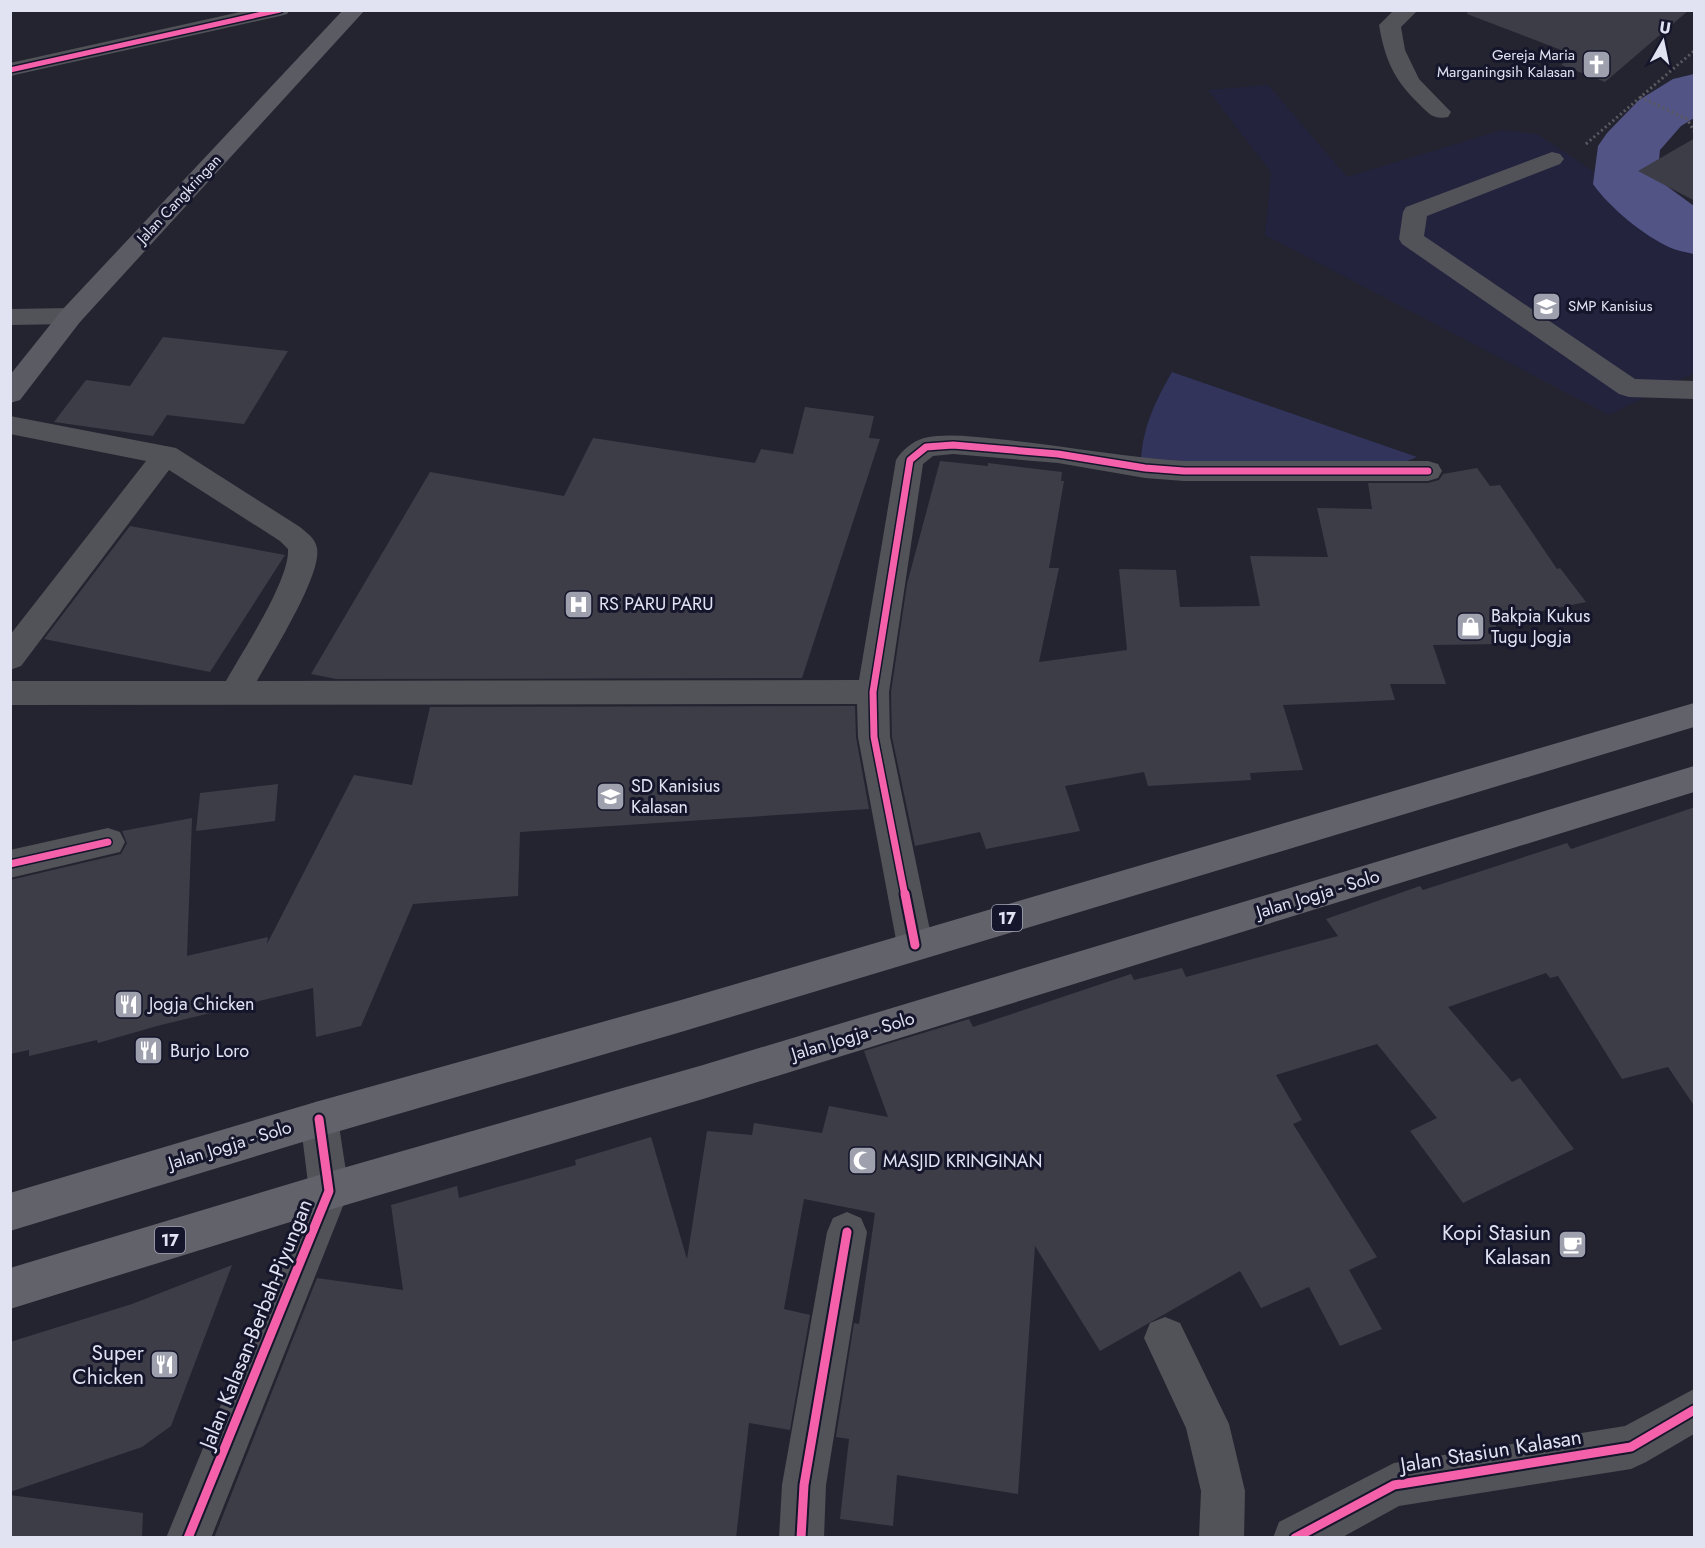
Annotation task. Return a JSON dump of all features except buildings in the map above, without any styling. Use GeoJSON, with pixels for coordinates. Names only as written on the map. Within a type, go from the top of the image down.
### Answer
{"type":"FeatureCollection","features":[{"type":"Feature","properties":{"kind":"highway","name":"Jalan Jogja - Solo"},"geometry":{"type":"LineString","coordinates":[[10,1212],[319,1119],[681,1016],[1695,715]]}},
{"type":"Feature","properties":{"kind":"highway","name":"Jalan Jogja - Solo"},"geometry":{"type":"LineString","coordinates":[[10,1289],[329,1191],[704,1082],[1695,779]]}},
{"type":"Feature","properties":{"kind":"main road","name":"Jalan Cangkringan"},"geometry":{"type":"LineString","coordinates":[[10,394],[71,316],[355,10]]}},
{"type":"Feature","properties":{"kind":"street"},"geometry":{"type":"LineString","coordinates":[[10,70],[227,17],[280,10]]}},
{"type":"Feature","properties":{"kind":"street"},"geometry":{"type":"LineString","coordinates":[[1398,10],[1412,10]]}},
{"type":"Feature","properties":{"kind":"street"},"geometry":{"type":"LineString","coordinates":[[1406,11],[1390,25],[1394,50],[1409,82],[1440,112]]}},
{"type":"Feature","properties":{"kind":"street"},"geometry":{"type":"LineString","coordinates":[[1552,159],[1415,212],[1412,239],[1629,388],[1695,390]]}},
{"type":"Feature","properties":{"kind":"street"},"geometry":{"type":"LineString","coordinates":[[10,317],[71,316]]}},
{"type":"Feature","properties":{"kind":"street"},"geometry":{"type":"LineString","coordinates":[[10,425],[166,455],[290,534],[302,545],[303,557],[296,580],[236,692]]}},
{"type":"Feature","properties":{"kind":"street"},"geometry":{"type":"LineString","coordinates":[[915,945],[874,737],[873,692],[910,460],[927,447],[952,445],[1058,454],[1145,468],[1184,471],[1428,471]]}},
{"type":"Feature","properties":{"kind":"street"},"geometry":{"type":"LineString","coordinates":[[10,658],[166,455]]}},
{"type":"Feature","properties":{"kind":"street"},"geometry":{"type":"LineString","coordinates":[[10,693],[873,692]]}},
{"type":"Feature","properties":{"kind":"street"},"geometry":{"type":"LineString","coordinates":[[10,864],[108,842]]}},
{"type":"Feature","properties":{"kind":"street","name":"Jalan Kalasan-Berbah-Piyungan"},"geometry":{"type":"LineString","coordinates":[[188,1538],[329,1191],[319,1119]]}},
{"type":"Feature","properties":{"kind":"street"},"geometry":{"type":"LineString","coordinates":[[801,1538],[804,1485],[847,1232]]}},
{"type":"Feature","properties":{"kind":"street"},"geometry":{"type":"LineString","coordinates":[[1165,1338],[1207,1424],[1223,1491],[1221,1538]]}},
{"type":"Feature","properties":{"kind":"street","name":"Jalan Stasiun Kalasan"},"geometry":{"type":"LineString","coordinates":[[1295,1538],[1394,1485],[1630,1447],[1695,1410]]}},
{"type":"Feature","properties":{"kind":"path"},"geometry":{"type":"LineString","coordinates":[[1586,144],[1695,51]]}},
{"type":"Feature","properties":{"kind":"path"},"geometry":{"type":"LineString","coordinates":[[1642,98],[1687,119],[1695,131]]}},
{"type":"Feature","properties":{"kind":"shaded area","name":"SMP Kanisius"},"geometry":{"type":"Polygon","coordinates":[[[1268,85],[1347,177],[1502,130],[1537,134],[1694,238],[1694,373],[1609,415],[1265,235],[1271,172],[1208,90],[1268,85]]]}},
{"type":"Feature","properties":{"kind":"shaded area"},"geometry":{"type":"Polygon","coordinates":[[[1172,372],[1417,457],[1402,463],[1239,465],[1141,459],[1144,435],[1151,414],[1172,372]]]}},
{"type":"Feature","properties":{"kind":"waterway"},"geometry":{"type":"LineString","coordinates":[[1694,92],[1660,113],[1629,146],[1625,184],[1644,202],[1694,234]]}},
{"type":"Feature","properties":{"kind":"cycle path"},"geometry":{"type":"LineString","coordinates":[[10,70],[280,10]]}},
{"type":"Feature","properties":{"kind":"cycle path"},"geometry":{"type":"LineString","coordinates":[[915,945],[874,737],[873,692],[910,460],[926,447],[953,445],[1058,454],[1145,468],[1184,471],[1428,471]]}},
{"type":"Feature","properties":{"kind":"cycle path"},"geometry":{"type":"LineString","coordinates":[[10,864],[108,842]]}},
{"type":"Feature","properties":{"kind":"cycle path"},"geometry":{"type":"LineString","coordinates":[[188,1538],[329,1191],[319,1119]]}},
{"type":"Feature","properties":{"kind":"cycle path"},"geometry":{"type":"LineString","coordinates":[[801,1538],[804,1485],[847,1232]]}},
{"type":"Feature","properties":{"kind":"cycle path"},"geometry":{"type":"LineString","coordinates":[[1295,1538],[1394,1485],[1631,1447],[1694,1410]]}},
{"type":"Feature","properties":{"kind":"place","name":"Gereja Maria Marganingsih Kalasan"},"geometry":{"type":"Point","coordinates":[1596,64]}},
{"type":"Feature","properties":{"kind":"place","name":"SMP Kanisius"},"geometry":{"type":"Point","coordinates":[1547,306]}},
{"type":"Feature","properties":{"kind":"place","name":"RS PARU PARU"},"geometry":{"type":"Point","coordinates":[578,604]}},
{"type":"Feature","properties":{"kind":"place","name":"Bakpia Kukus Tugu Jogja"},"geometry":{"type":"Point","coordinates":[1470,626]}},
{"type":"Feature","properties":{"kind":"place","name":"SD Kanisius Kalasan"},"geometry":{"type":"Point","coordinates":[610,796]}},
{"type":"Feature","properties":{"kind":"place","name":"Jogja Chicken"},"geometry":{"type":"Point","coordinates":[128,1004]}},
{"type":"Feature","properties":{"kind":"place","name":"Burjo Loro"},"geometry":{"type":"Point","coordinates":[149,1051]}},
{"type":"Feature","properties":{"kind":"place","name":"MASJID KRINGINAN"},"geometry":{"type":"Point","coordinates":[862,1161]}},
{"type":"Feature","properties":{"kind":"place","name":"Kopi Stasiun Kalasan"},"geometry":{"type":"Point","coordinates":[1572,1245]}},
{"type":"Feature","properties":{"kind":"place","name":"Super Chicken"},"geometry":{"type":"Point","coordinates":[165,1365]}}]}
